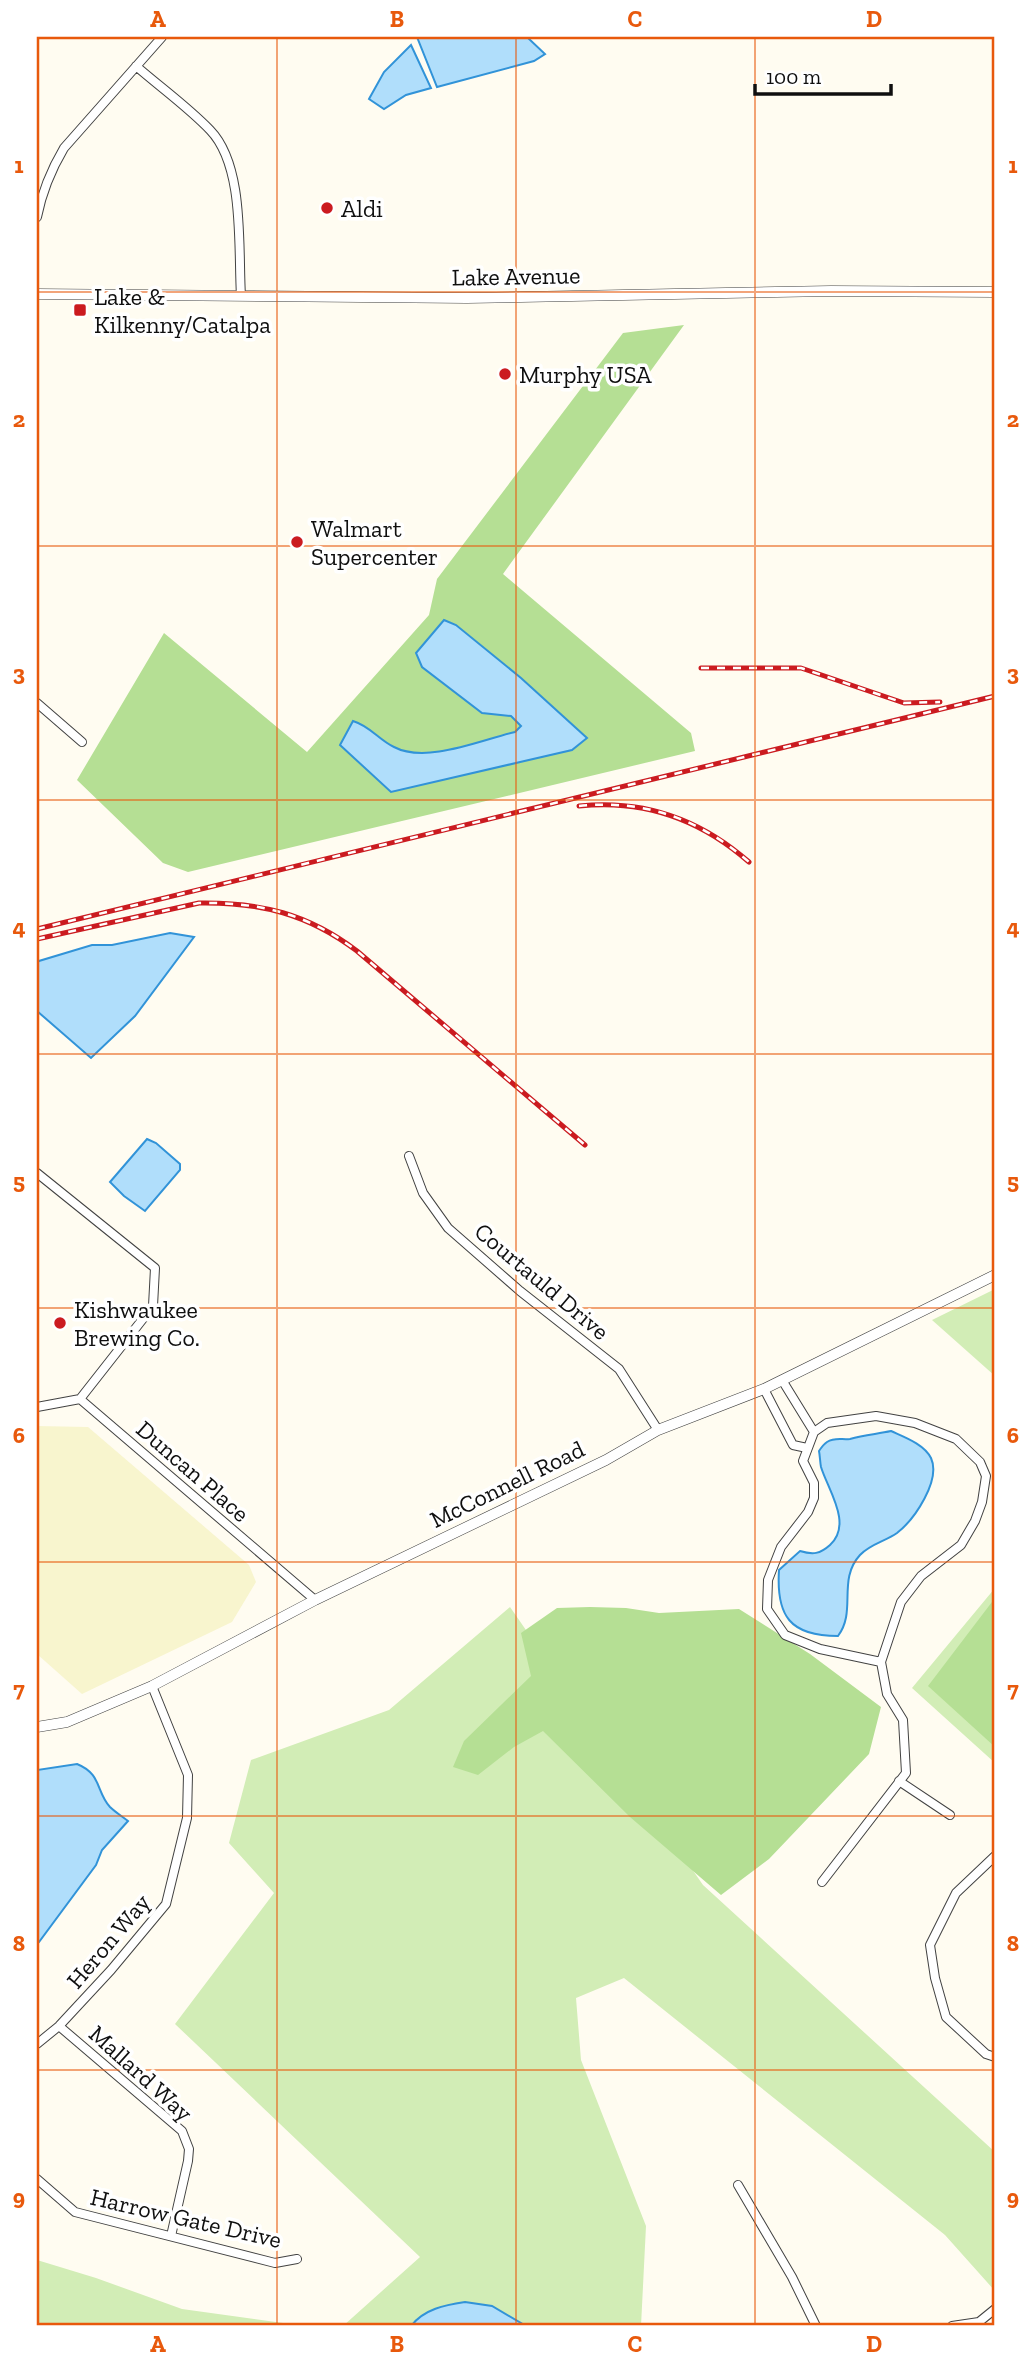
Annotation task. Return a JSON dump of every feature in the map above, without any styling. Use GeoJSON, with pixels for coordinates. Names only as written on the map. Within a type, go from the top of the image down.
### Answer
{"type":"FeatureCollection","features":[{"type":"Feature","properties":{"kind":"street"},"geometry":{"type":"LineString","coordinates":[[37,217],[40,198],[64,148],[162,37]]}},
{"type":"Feature","properties":{"kind":"street"},"geometry":{"type":"LineString","coordinates":[[136,66],[212,131],[230,163],[237,209],[240,296]]}},
{"type":"Feature","properties":{"kind":"street","name":"Lake Avenue"},"geometry":{"type":"LineString","coordinates":[[37,294],[467,298],[831,291],[995,292]]}},
{"type":"Feature","properties":{"kind":"street"},"geometry":{"type":"LineString","coordinates":[[37,703],[82,742]]}},
{"type":"Feature","properties":{"kind":"street","name":"Courtauld Drive"},"geometry":{"type":"LineString","coordinates":[[409,1156],[423,1193],[448,1228],[520,1291],[619,1369],[658,1430]]}},
{"type":"Feature","properties":{"kind":"street"},"geometry":{"type":"LineString","coordinates":[[37,1173],[155,1268],[153,1307],[80,1399],[37,1406]]}},
{"type":"Feature","properties":{"kind":"street","name":"McConnell Road"},"geometry":{"type":"LineString","coordinates":[[37,1727],[67,1722],[152,1686],[315,1600],[597,1465],[658,1430],[764,1390],[995,1275]]}},
{"type":"Feature","properties":{"kind":"street"},"geometry":{"type":"LineString","coordinates":[[782,1380],[814,1432]]}},
{"type":"Feature","properties":{"kind":"street"},"geometry":{"type":"LineString","coordinates":[[764,1390],[793,1445],[807,1448]]}},
{"type":"Feature","properties":{"kind":"street","name":"Duncan Place"},"geometry":{"type":"LineString","coordinates":[[80,1399],[315,1600]]}},
{"type":"Feature","properties":{"kind":"street"},"geometry":{"type":"LineString","coordinates":[[822,1882],[906,1773],[903,1720],[887,1694],[881,1662],[901,1602],[921,1576],[961,1545],[975,1521],[982,1502],[986,1476],[980,1462],[956,1439],[915,1423],[876,1416],[827,1423],[814,1432],[803,1461],[814,1483],[814,1498],[808,1512],[781,1547],[768,1580],[766,1609],[785,1635],[820,1649],[881,1662]]}},
{"type":"Feature","properties":{"kind":"street","name":"Heron Way"},"geometry":{"type":"LineString","coordinates":[[37,2044],[59,2026],[111,1970],[166,1904],[187,1818],[188,1775],[152,1686]]}},
{"type":"Feature","properties":{"kind":"street"},"geometry":{"type":"LineString","coordinates":[[900,1781],[950,1815]]}},
{"type":"Feature","properties":{"kind":"street"},"geometry":{"type":"LineString","coordinates":[[995,1856],[956,1893],[930,1945],[935,1978],[946,2017],[986,2054],[995,2057]]}},
{"type":"Feature","properties":{"kind":"street","name":"Mallard Way"},"geometry":{"type":"LineString","coordinates":[[59,2026],[183,2132],[189,2149],[188,2161],[171,2236]]}},
{"type":"Feature","properties":{"kind":"street","name":"Harrow Gate Drive"},"geometry":{"type":"LineString","coordinates":[[37,2179],[75,2212],[275,2263],[298,2259]]}},
{"type":"Feature","properties":{"kind":"street"},"geometry":{"type":"LineString","coordinates":[[738,2185],[792,2277],[816,2326]]}},
{"type":"Feature","properties":{"kind":"street"},"geometry":{"type":"LineString","coordinates":[[952,2326],[979,2322],[995,2309]]}},
{"type":"Feature","properties":{"kind":"shaded area"},"geometry":{"type":"Polygon","coordinates":[[[37,1426],[88,1427],[249,1565],[256,1582],[232,1622],[82,1694],[37,1654],[37,1426]]]}},
{"type":"Feature","properties":{"kind":"green space"},"geometry":{"type":"Polygon","coordinates":[[[684,325],[503,574],[691,733],[695,751],[188,872],[163,863],[77,780],[164,633],[307,752],[429,615],[437,579],[623,333],[684,325]]]}},
{"type":"Feature","properties":{"kind":"green space"},"geometry":{"type":"Polygon","coordinates":[[[995,1289],[995,1376],[932,1320],[995,1289]]]}},
{"type":"Feature","properties":{"kind":"green space"},"geometry":{"type":"Polygon","coordinates":[[[995,1588],[995,1763],[912,1688],[995,1588]]]}},
{"type":"Feature","properties":{"kind":"green space"},"geometry":{"type":"Polygon","coordinates":[[[995,1598],[995,1747],[928,1686],[995,1598]]]}},
{"type":"Feature","properties":{"kind":"green space"},"geometry":{"type":"Polygon","coordinates":[[[510,1607],[703,1885],[995,2152],[995,2291],[945,2235],[624,1978],[576,1998],[581,2060],[646,2226],[641,2326],[343,2326],[420,2257],[175,2024],[274,1893],[229,1843],[251,1760],[389,1710],[510,1607]]]}},
{"type":"Feature","properties":{"kind":"green space"},"geometry":{"type":"Polygon","coordinates":[[[557,1608],[626,1608],[659,1613],[739,1609],[810,1654],[881,1707],[869,1754],[769,1859],[721,1895],[630,1817],[543,1731],[514,1747],[478,1775],[453,1767],[464,1741],[531,1676],[521,1633],[557,1608]]]}},
{"type":"Feature","properties":{"kind":"green space"},"geometry":{"type":"Polygon","coordinates":[[[37,2260],[182,2309],[305,2326],[37,2326],[37,2260]]]}},
{"type":"Feature","properties":{"kind":"water"},"geometry":{"type":"Polygon","coordinates":[[[417,37],[527,37],[545,54],[534,61],[437,87],[417,37]]]}},
{"type":"Feature","properties":{"kind":"water"},"geometry":{"type":"Polygon","coordinates":[[[411,45],[431,88],[406,95],[384,109],[369,99],[384,72],[411,45]]]}},
{"type":"Feature","properties":{"kind":"water"},"geometry":{"type":"Polygon","coordinates":[[[444,620],[456,625],[521,678],[587,738],[572,750],[391,792],[340,745],[353,721],[394,747],[407,752],[422,753],[470,745],[515,732],[521,726],[511,716],[482,713],[422,667],[416,653],[444,620]]]}},
{"type":"Feature","properties":{"kind":"water"},"geometry":{"type":"Polygon","coordinates":[[[170,933],[194,937],[135,1016],[91,1058],[37,1011],[39,961],[92,945],[112,945],[170,933]]]}},
{"type":"Feature","properties":{"kind":"water"},"geometry":{"type":"Polygon","coordinates":[[[147,1139],[156,1143],[180,1164],[180,1170],[145,1211],[110,1182],[147,1139]]]}},
{"type":"Feature","properties":{"kind":"water"},"geometry":{"type":"Polygon","coordinates":[[[891,1431],[928,1453],[933,1467],[929,1488],[904,1527],[864,1551],[853,1565],[848,1585],[846,1616],[838,1636],[808,1632],[789,1620],[784,1611],[780,1600],[779,1570],[800,1551],[820,1552],[837,1537],[837,1507],[821,1467],[819,1451],[833,1440],[891,1431]]]}},
{"type":"Feature","properties":{"kind":"water"},"geometry":{"type":"Polygon","coordinates":[[[77,1764],[91,1773],[110,1807],[128,1821],[102,1850],[96,1865],[39,1942],[37,1770],[77,1764]]]}},
{"type":"Feature","properties":{"kind":"water"},"geometry":{"type":"Polygon","coordinates":[[[465,2302],[492,2306],[526,2326],[411,2326],[429,2312],[465,2302]]]}},
{"type":"Feature","properties":{"kind":"railway"},"geometry":{"type":"LineString","coordinates":[[701,668],[801,668],[904,703],[940,702]]}},
{"type":"Feature","properties":{"kind":"railway"},"geometry":{"type":"LineString","coordinates":[[37,929],[995,696]]}},
{"type":"Feature","properties":{"kind":"railway"},"geometry":{"type":"LineString","coordinates":[[579,806],[626,806],[670,815],[711,834],[749,862]]}},
{"type":"Feature","properties":{"kind":"railway"},"geometry":{"type":"LineString","coordinates":[[37,939],[199,903],[263,908],[302,919],[339,938],[357,951],[585,1145]]}},
{"type":"Feature","properties":{"kind":"place","name":"Aldi"},"geometry":{"type":"Point","coordinates":[327,208]}},
{"type":"Feature","properties":{"kind":"place","name":"Lake & Kilkenny/Catalpa"},"geometry":{"type":"Point","coordinates":[80,310]}},
{"type":"Feature","properties":{"kind":"place","name":"Murphy USA"},"geometry":{"type":"Point","coordinates":[505,374]}},
{"type":"Feature","properties":{"kind":"place","name":"Walmart Supercenter"},"geometry":{"type":"Point","coordinates":[297,542]}},
{"type":"Feature","properties":{"kind":"place","name":"Kishwaukee Brewing Co."},"geometry":{"type":"Point","coordinates":[60,1323]}}]}
